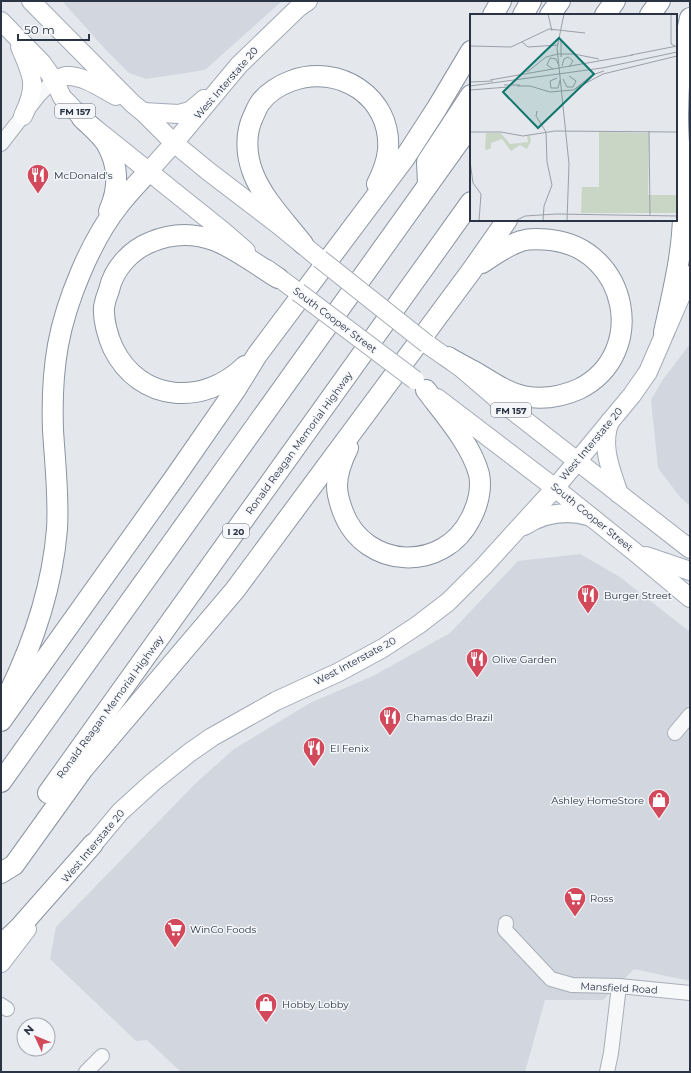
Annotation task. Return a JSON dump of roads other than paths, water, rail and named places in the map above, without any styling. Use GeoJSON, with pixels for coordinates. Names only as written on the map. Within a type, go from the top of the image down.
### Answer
{"type":"FeatureCollection","features":[{"type":"Feature","properties":{"kind":"highway"},"geometry":{"type":"LineString","coordinates":[[493,14],[501,1]]}},
{"type":"Feature","properties":{"kind":"highway"},"geometry":{"type":"LineString","coordinates":[[524,14],[531,1]]}},
{"type":"Feature","properties":{"kind":"highway"},"geometry":{"type":"LineString","coordinates":[[551,14],[560,1]]}},
{"type":"Feature","properties":{"kind":"highway"},"geometry":{"type":"LineString","coordinates":[[606,14],[615,1]]}},
{"type":"Feature","properties":{"kind":"highway"},"geometry":{"type":"LineString","coordinates":[[651,14],[660,1]]}},
{"type":"Feature","properties":{"kind":"highway"},"geometry":{"type":"LineString","coordinates":[[664,332],[677,269],[681,239],[683,207],[678,102],[686,33],[690,18]]}},
{"type":"Feature","properties":{"kind":"highway"},"geometry":{"type":"LineString","coordinates":[[1,721],[183,466],[236,389],[257,355],[404,159],[470,53]]}},
{"type":"Feature","properties":{"kind":"highway"},"geometry":{"type":"LineString","coordinates":[[303,244],[259,186],[248,159],[247,139],[250,123],[260,103],[272,91],[285,83],[300,78],[315,76],[330,77],[347,82],[362,91],[375,102],[383,116],[387,130],[388,150],[385,165],[378,182],[348,234]]}},
{"type":"Feature","properties":{"kind":"highway"},"geometry":{"type":"LineString","coordinates":[[428,184],[427,162],[470,98]]}},
{"type":"Feature","properties":{"kind":"highway"},"geometry":{"type":"LineString","coordinates":[[1,708],[19,673],[33,639],[48,587],[57,529],[57,467],[53,430],[54,382],[58,346],[65,316],[86,261],[115,199],[117,175],[113,158],[105,142],[82,118]]}},
{"type":"Feature","properties":{"kind":"highway"},"geometry":{"type":"LineString","coordinates":[[1,782],[470,126]]}},
{"type":"Feature","properties":{"kind":"highway"},"geometry":{"type":"LineString","coordinates":[[99,236],[118,206],[149,171]]}},
{"type":"Feature","properties":{"kind":"highway","name":"Ronald Reagan Memorial Highway"},"geometry":{"type":"LineString","coordinates":[[1,860],[470,203]]}},
{"type":"Feature","properties":{"kind":"highway"},"geometry":{"type":"LineString","coordinates":[[1,873],[14,865],[83,769],[235,590],[264,553],[506,221]]}},
{"type":"Feature","properties":{"kind":"highway"},"geometry":{"type":"LineString","coordinates":[[257,355],[236,374],[217,386],[198,392],[178,394],[162,390],[144,382],[129,370],[117,355],[110,342],[104,308],[111,280],[123,261],[142,246],[164,237],[181,235],[197,236],[216,241],[278,278]]}},
{"type":"Feature","properties":{"kind":"highway"},"geometry":{"type":"LineString","coordinates":[[448,357],[513,393],[536,398],[555,397],[573,392],[588,384],[606,366],[618,342],[621,330],[621,307],[614,284],[599,263],[578,248],[559,241],[539,238],[522,241],[504,248],[472,270]]}},
{"type":"Feature","properties":{"kind":"highway"},"geometry":{"type":"LineString","coordinates":[[374,401],[352,439],[340,466],[337,486],[339,503],[346,521],[356,535],[366,544],[381,552],[396,556],[406,558],[420,557],[443,549],[456,539],[468,526],[476,509],[480,489],[479,475],[457,431],[420,385]]}},
{"type":"Feature","properties":{"kind":"highway"},"geometry":{"type":"LineString","coordinates":[[1,945],[19,928],[93,844]]}},
{"type":"Feature","properties":{"kind":"main road","name":"FM 157"},"geometry":{"type":"LineString","coordinates":[[31,1],[174,143],[208,172],[303,244],[427,344],[448,357],[495,397],[690,549]]}},
{"type":"Feature","properties":{"kind":"main road","name":"West Interstate 20"},"geometry":{"type":"LineString","coordinates":[[149,171],[227,79],[298,8],[308,1]]}},
{"type":"Feature","properties":{"kind":"main road","name":"South Cooper Street"},"geometry":{"type":"LineString","coordinates":[[1,21],[42,63],[54,80],[62,97],[82,118],[223,231],[278,278],[555,488],[690,598]]}},
{"type":"Feature","properties":{"kind":"main road"},"geometry":{"type":"LineString","coordinates":[[16,37],[30,68],[32,78],[33,90],[23,116]]}},
{"type":"Feature","properties":{"kind":"main road"},"geometry":{"type":"LineString","coordinates":[[54,80],[66,76],[77,78],[89,82],[138,108],[180,114],[190,111],[227,79]]}},
{"type":"Feature","properties":{"kind":"main road","name":"West Interstate 20"},"geometry":{"type":"LineString","coordinates":[[1,963],[93,844],[120,812],[153,782],[189,753],[212,737],[276,701],[339,672],[383,648],[418,625],[448,602],[484,566],[555,488],[632,395],[648,372],[664,332],[690,275]]}},
{"type":"Feature","properties":{"kind":"main road"},"geometry":{"type":"LineString","coordinates":[[610,421],[606,431],[606,451],[619,494]]}},
{"type":"Feature","properties":{"kind":"main road"},"geometry":{"type":"LineString","coordinates":[[515,532],[535,519],[556,514],[570,514],[592,518]]}},
{"type":"Feature","properties":{"kind":"main road"},"geometry":{"type":"LineString","coordinates":[[636,553],[690,572]]}},
{"type":"Feature","properties":{"kind":"street"},"geometry":{"type":"LineString","coordinates":[[1,144],[39,95],[54,80]]}},
{"type":"Feature","properties":{"kind":"street"},"geometry":{"type":"LineString","coordinates":[[675,733],[690,715]]}},
{"type":"Feature","properties":{"kind":"street","name":"Mansfield Road"},"geometry":{"type":"LineString","coordinates":[[506,923],[505,930],[551,979],[572,985],[619,986],[690,993]]}},
{"type":"Feature","properties":{"kind":"street"},"geometry":{"type":"LineString","coordinates":[[607,1072],[611,1053],[619,986]]}},
{"type":"Feature","properties":{"kind":"street"},"geometry":{"type":"LineString","coordinates":[[86,1072],[102,1056]]}},
{"type":"Feature","properties":{"kind":"place","name":"McDonald's"},"geometry":{"type":"Point","coordinates":[38,194]}},
{"type":"Feature","properties":{"kind":"place","name":"Burger Street"},"geometry":{"type":"Point","coordinates":[588,614]}},
{"type":"Feature","properties":{"kind":"place","name":"Olive Garden"},"geometry":{"type":"Point","coordinates":[477,678]}},
{"type":"Feature","properties":{"kind":"place","name":"Chamas do Brazil"},"geometry":{"type":"Point","coordinates":[390,736]}},
{"type":"Feature","properties":{"kind":"place","name":"El Fenix"},"geometry":{"type":"Point","coordinates":[314,768]}},
{"type":"Feature","properties":{"kind":"place","name":"Ashley HomeStore"},"geometry":{"type":"Point","coordinates":[659,820]}},
{"type":"Feature","properties":{"kind":"place","name":"Ross"},"geometry":{"type":"Point","coordinates":[575,918]}},
{"type":"Feature","properties":{"kind":"place","name":"WinCo Foods"},"geometry":{"type":"Point","coordinates":[175,948]}},
{"type":"Feature","properties":{"kind":"place","name":"Hobby Lobby"},"geometry":{"type":"Point","coordinates":[266,1024]}}]}
